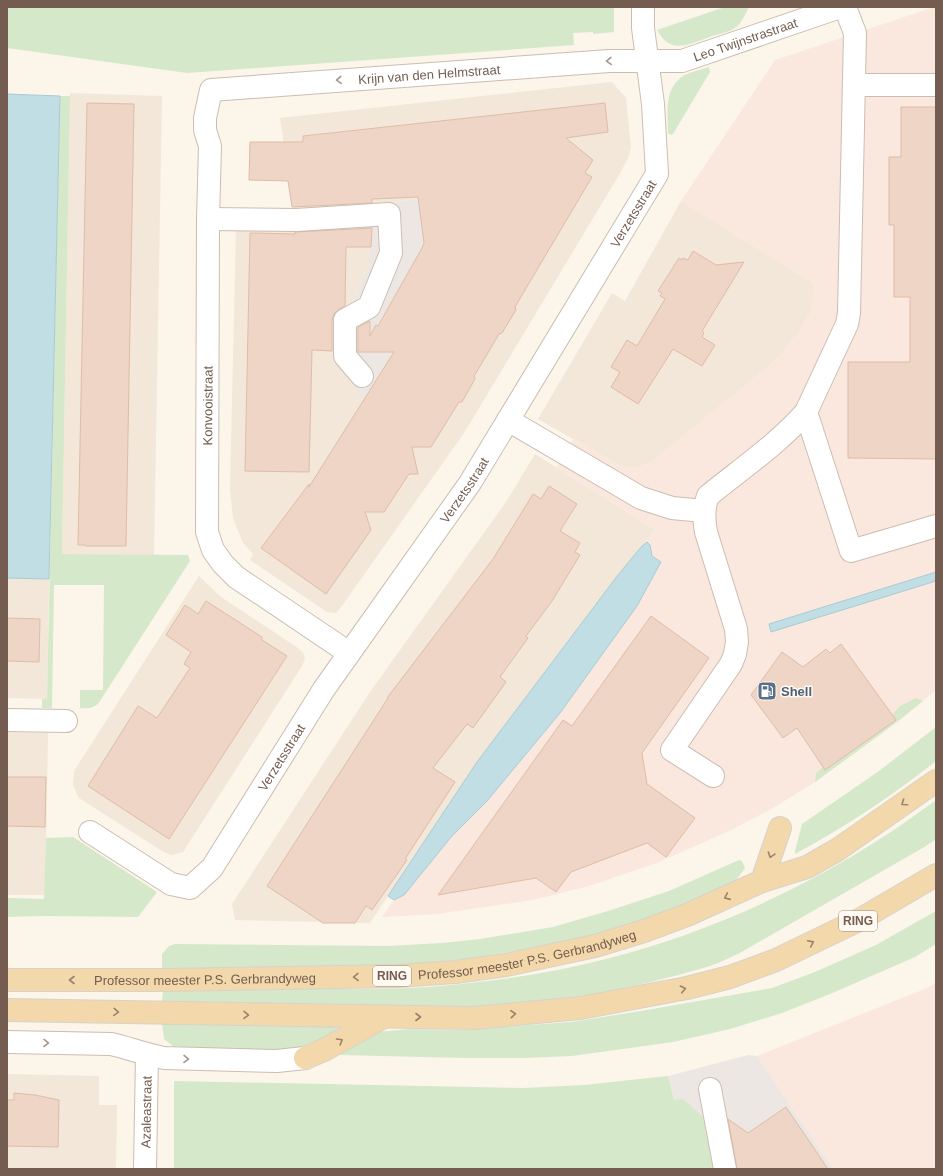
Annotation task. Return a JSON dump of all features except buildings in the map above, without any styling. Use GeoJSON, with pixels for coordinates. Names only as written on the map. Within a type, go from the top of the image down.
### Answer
{"type":"FeatureCollection","features":[{"type":"Feature","properties":{"kind":"main road","name":"Professor meester P.S. Gerbrandyweg"},"geometry":{"type":"LineString","coordinates":[[7,980],[166,980],[397,976],[455,972],[506,965],[595,946],[644,931],[687,915],[762,882],[807,866],[837,850],[936,781]]}},
{"type":"Feature","properties":{"kind":"main road"},"geometry":{"type":"LineString","coordinates":[[762,882],[780,828]]}},
{"type":"Feature","properties":{"kind":"main road","name":"RING"},"geometry":{"type":"LineString","coordinates":[[7,1010],[474,1018],[580,1008],[730,977],[776,960],[861,919],[936,875]]}},
{"type":"Feature","properties":{"kind":"main road"},"geometry":{"type":"LineString","coordinates":[[305,1058],[324,1050],[359,1029],[384,1017]]}},
{"type":"Feature","properties":{"kind":"street","name":"Verzetsstraat"},"geometry":{"type":"LineString","coordinates":[[90,832],[171,884],[190,888],[212,868],[320,696],[470,483],[657,174],[654,104],[643,28],[643,7]]}},
{"type":"Feature","properties":{"kind":"street","name":"Leo Twijnstrastraat"},"geometry":{"type":"LineString","coordinates":[[648,61],[682,61],[840,7]]}},
{"type":"Feature","properties":{"kind":"street"},"geometry":{"type":"LineString","coordinates":[[713,776],[672,750],[724,675],[735,654],[737,642],[736,629],[706,532],[704,510],[705,503],[708,496],[783,435],[806,412],[847,324],[849,313],[855,33],[845,7]]}},
{"type":"Feature","properties":{"kind":"street","name":"Krijn van den Helmstraat"},"geometry":{"type":"LineString","coordinates":[[211,90],[609,61],[648,61]]}},
{"type":"Feature","properties":{"kind":"street"},"geometry":{"type":"LineString","coordinates":[[854,85],[936,85]]}},
{"type":"Feature","properties":{"kind":"street","name":"Konvooistraat"},"geometry":{"type":"LineString","coordinates":[[211,90],[205,118],[205,130],[210,146],[208,219],[206,512],[208,532],[213,550],[223,564],[236,577],[349,653]]}},
{"type":"Feature","properties":{"kind":"street"},"geometry":{"type":"LineString","coordinates":[[208,219],[297,220],[389,214],[391,253],[369,307],[345,320],[345,356],[362,376]]}},
{"type":"Feature","properties":{"kind":"street"},"geometry":{"type":"LineString","coordinates":[[806,412],[851,551],[936,526]]}},
{"type":"Feature","properties":{"kind":"street"},"geometry":{"type":"LineString","coordinates":[[508,420],[641,498],[672,508],[704,510]]}},
{"type":"Feature","properties":{"kind":"street"},"geometry":{"type":"LineString","coordinates":[[7,720],[66,721]]}},
{"type":"Feature","properties":{"kind":"street"},"geometry":{"type":"LineString","coordinates":[[7,1042],[111,1044],[125,1047],[147,1055],[164,1058],[277,1061],[305,1058]]}},
{"type":"Feature","properties":{"kind":"street","name":"Azaleastraat"},"geometry":{"type":"LineString","coordinates":[[145,1169],[147,1055]]}},
{"type":"Feature","properties":{"kind":"street"},"geometry":{"type":"LineString","coordinates":[[710,1089],[725,1169]]}},
{"type":"Feature","properties":{"kind":"shaded area"},"geometry":{"type":"Polygon","coordinates":[[[936,7],[936,690],[897,722],[815,782],[773,808],[731,830],[657,863],[589,886],[533,900],[437,914],[382,917],[394,900],[404,895],[452,836],[487,801],[560,713],[637,606],[661,562],[652,556],[647,543],[641,547],[655,530],[556,468],[574,438],[622,467],[636,467],[649,464],[782,354],[810,314],[813,299],[813,283],[681,201],[775,60],[936,7]]]}},
{"type":"Feature","properties":{"kind":"shaded area"},"geometry":{"type":"Polygon","coordinates":[[[612,82],[626,98],[631,148],[628,158],[619,175],[464,433],[344,603],[336,613],[327,612],[250,560],[253,554],[243,543],[233,518],[230,489],[236,229],[370,229],[369,262],[354,299],[339,314],[338,365],[447,196],[294,212],[280,118],[612,82]]]}},
{"type":"Feature","properties":{"kind":"shaded area"},"geometry":{"type":"Polygon","coordinates":[[[70,93],[162,96],[154,555],[62,554],[70,93]]]}},
{"type":"Feature","properties":{"kind":"shaded area"},"geometry":{"type":"Polygon","coordinates":[[[447,196],[452,249],[365,399],[338,365],[339,314],[354,299],[369,262],[370,229],[236,229],[294,212],[447,196]]]}},
{"type":"Feature","properties":{"kind":"shaded area"},"geometry":{"type":"Polygon","coordinates":[[[681,201],[813,283],[813,299],[810,314],[782,354],[649,464],[636,467],[622,467],[538,419],[612,293],[625,301],[681,201]]]}},
{"type":"Feature","properties":{"kind":"shaded area"},"geometry":{"type":"Polygon","coordinates":[[[535,454],[655,530],[618,575],[477,762],[370,923],[235,920],[232,904],[370,692],[506,502],[535,454]]]}},
{"type":"Feature","properties":{"kind":"shaded area"},"geometry":{"type":"Polygon","coordinates":[[[199,576],[221,597],[298,648],[303,652],[305,659],[302,666],[183,852],[172,855],[162,851],[79,798],[73,785],[74,771],[199,576]]]}},
{"type":"Feature","properties":{"kind":"shaded area"},"geometry":{"type":"Polygon","coordinates":[[[7,578],[49,579],[47,699],[7,698],[7,578]]]}},
{"type":"Feature","properties":{"kind":"shaded area"},"geometry":{"type":"Polygon","coordinates":[[[7,732],[48,733],[45,895],[7,895],[7,732]]]}},
{"type":"Feature","properties":{"kind":"shaded area"},"geometry":{"type":"Polygon","coordinates":[[[936,983],[936,1169],[833,1169],[757,1056],[927,988],[936,983]]]}},
{"type":"Feature","properties":{"kind":"shaded area"},"geometry":{"type":"Polygon","coordinates":[[[748,1055],[757,1056],[833,1169],[713,1169],[703,1117],[674,1100],[668,1076],[748,1055]]]}},
{"type":"Feature","properties":{"kind":"shaded area"},"geometry":{"type":"Polygon","coordinates":[[[7,1074],[99,1076],[99,1105],[117,1105],[116,1169],[7,1169],[7,1074]]]}},
{"type":"Feature","properties":{"kind":"green space"},"geometry":{"type":"Polygon","coordinates":[[[7,7],[614,7],[614,32],[593,34],[593,32],[573,33],[574,45],[187,73],[7,48],[7,7]]]}},
{"type":"Feature","properties":{"kind":"green space"},"geometry":{"type":"Polygon","coordinates":[[[725,7],[749,7],[739,24],[727,32],[682,46],[668,43],[662,38],[657,30],[725,7]]]}},
{"type":"Feature","properties":{"kind":"green space"},"geometry":{"type":"Polygon","coordinates":[[[709,67],[710,72],[673,134],[670,135],[668,133],[668,101],[673,87],[678,80],[685,75],[709,67]]]}},
{"type":"Feature","properties":{"kind":"green space"},"geometry":{"type":"Polygon","coordinates":[[[60,96],[70,96],[62,554],[188,555],[190,561],[100,701],[92,708],[80,708],[80,690],[103,690],[104,585],[54,585],[52,708],[42,708],[42,699],[47,699],[60,96]]]}},
{"type":"Feature","properties":{"kind":"green space"},"geometry":{"type":"Polygon","coordinates":[[[916,698],[923,701],[815,782],[816,773],[822,768],[893,714],[900,706],[916,698]]]}},
{"type":"Feature","properties":{"kind":"green space"},"geometry":{"type":"Polygon","coordinates":[[[936,727],[936,761],[868,810],[795,854],[802,824],[879,771],[936,727]]]}},
{"type":"Feature","properties":{"kind":"green space"},"geometry":{"type":"Polygon","coordinates":[[[936,800],[936,839],[926,846],[738,954],[710,966],[651,982],[579,996],[506,1005],[457,1008],[162,1003],[163,990],[374,989],[429,987],[518,977],[606,959],[650,947],[694,932],[779,896],[860,851],[899,827],[936,800]]]}},
{"type":"Feature","properties":{"kind":"green space"},"geometry":{"type":"Polygon","coordinates":[[[73,837],[157,892],[138,917],[7,917],[7,898],[44,899],[46,838],[73,837]]]}},
{"type":"Feature","properties":{"kind":"green space"},"geometry":{"type":"Polygon","coordinates":[[[739,860],[742,861],[745,868],[734,883],[723,890],[634,924],[589,937],[539,947],[480,957],[428,963],[364,966],[162,970],[162,954],[169,946],[175,944],[388,946],[480,939],[553,927],[669,891],[739,860]]]}},
{"type":"Feature","properties":{"kind":"green space"},"geometry":{"type":"Polygon","coordinates":[[[936,911],[936,944],[915,957],[782,1013],[730,1029],[673,1042],[572,1056],[465,1058],[341,1055],[336,1052],[379,1032],[408,1029],[461,1030],[571,1022],[772,988],[815,972],[876,945],[936,911]]]}},
{"type":"Feature","properties":{"kind":"green space"},"geometry":{"type":"Polygon","coordinates":[[[162,1023],[340,1027],[334,1033],[316,1043],[293,1051],[206,1049],[173,1046],[164,1039],[162,1023]]]}},
{"type":"Feature","properties":{"kind":"green space"},"geometry":{"type":"Polygon","coordinates":[[[668,1076],[674,1100],[683,1099],[703,1117],[713,1169],[174,1169],[174,1081],[523,1088],[584,1085],[668,1076]]]}},
{"type":"Feature","properties":{"kind":"water"},"geometry":{"type":"Polygon","coordinates":[[[7,94],[60,96],[49,579],[7,578],[7,94]]]}},
{"type":"Feature","properties":{"kind":"water"},"geometry":{"type":"Polygon","coordinates":[[[647,542],[650,545],[652,556],[661,562],[637,606],[560,713],[487,801],[452,836],[404,895],[394,900],[388,896],[477,762],[618,575],[641,547],[647,542]]]}},
{"type":"Feature","properties":{"kind":"water"},"geometry":{"type":"Polygon","coordinates":[[[936,572],[936,581],[771,632],[769,624],[936,572]]]}},
{"type":"Feature","properties":{"kind":"place","name":"Shell"},"geometry":{"type":"Point","coordinates":[767,691]}}]}
